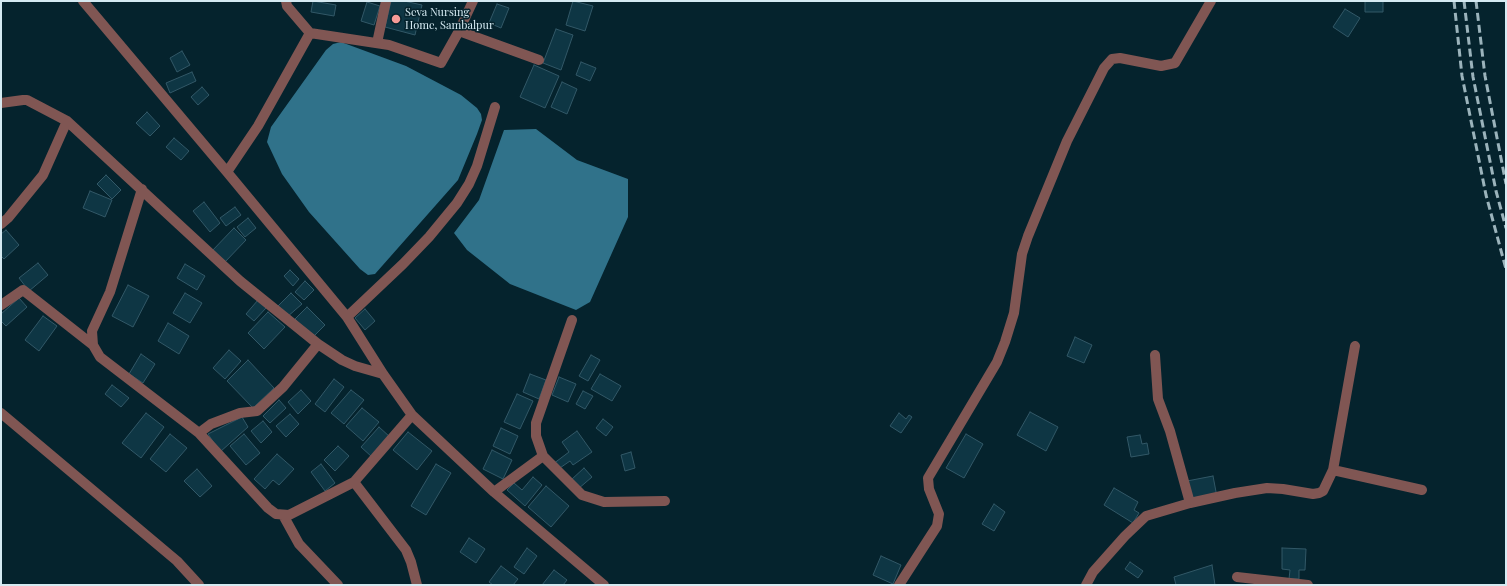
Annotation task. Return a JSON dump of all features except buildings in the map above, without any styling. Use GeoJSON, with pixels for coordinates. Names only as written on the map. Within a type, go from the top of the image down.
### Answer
{"type":"FeatureCollection","features":[{"type":"Feature","properties":{"kind":"street"},"geometry":{"type":"LineString","coordinates":[[82,1],[348,317],[383,374],[412,416],[494,492],[604,585]]}},
{"type":"Feature","properties":{"kind":"street"},"geometry":{"type":"LineString","coordinates":[[286,1],[287,6],[310,33],[389,45],[441,63],[459,31],[472,1]]}},
{"type":"Feature","properties":{"kind":"street"},"geometry":{"type":"LineString","coordinates":[[377,43],[386,1]]}},
{"type":"Feature","properties":{"kind":"street"},"geometry":{"type":"LineString","coordinates":[[899,585],[937,526],[939,514],[929,490],[928,478],[1000,355],[1014,313],[1022,254],[1028,236],[1067,141],[1104,68],[1112,59],[1120,58],[1162,66],[1169,66],[1175,63],[1211,1]]}},
{"type":"Feature","properties":{"kind":"street"},"geometry":{"type":"LineString","coordinates":[[459,31],[539,60]]}},
{"type":"Feature","properties":{"kind":"street"},"geometry":{"type":"LineString","coordinates":[[227,172],[258,126],[310,33]]}},
{"type":"Feature","properties":{"kind":"street"},"geometry":{"type":"LineString","coordinates":[[1,103],[27,100],[67,121],[240,281],[318,344],[342,360],[355,366],[383,374]]}},
{"type":"Feature","properties":{"kind":"street"},"geometry":{"type":"LineString","coordinates":[[348,317],[429,237],[457,203],[469,184],[477,166],[495,107]]}},
{"type":"Feature","properties":{"kind":"street"},"geometry":{"type":"LineString","coordinates":[[1,224],[8,218],[43,175],[67,121]]}},
{"type":"Feature","properties":{"kind":"street"},"geometry":{"type":"LineString","coordinates":[[93,345],[92,331],[110,292],[142,189]]}},
{"type":"Feature","properties":{"kind":"street"},"geometry":{"type":"LineString","coordinates":[[1,305],[23,290],[93,345],[100,357],[199,433],[268,508],[276,514],[289,515],[354,482],[412,416]]}},
{"type":"Feature","properties":{"kind":"street"},"geometry":{"type":"LineString","coordinates":[[572,320],[536,423],[536,436],[543,456],[582,495],[604,502],[665,501]]}},
{"type":"Feature","properties":{"kind":"street"},"geometry":{"type":"LineString","coordinates":[[199,433],[211,424],[240,413],[257,411],[283,387],[318,344]]}},
{"type":"Feature","properties":{"kind":"street"},"geometry":{"type":"LineString","coordinates":[[1086,585],[1093,572],[1125,536],[1146,516],[1190,503],[1235,493],[1267,488],[1313,494],[1323,491],[1333,470],[1355,346]]}},
{"type":"Feature","properties":{"kind":"street"},"geometry":{"type":"LineString","coordinates":[[1155,355],[1158,399],[1170,431],[1190,503]]}},
{"type":"Feature","properties":{"kind":"street"},"geometry":{"type":"LineString","coordinates":[[1,413],[177,561],[199,585]]}},
{"type":"Feature","properties":{"kind":"street"},"geometry":{"type":"LineString","coordinates":[[494,492],[543,456]]}},
{"type":"Feature","properties":{"kind":"street"},"geometry":{"type":"LineString","coordinates":[[1333,470],[1422,490]]}},
{"type":"Feature","properties":{"kind":"street"},"geometry":{"type":"LineString","coordinates":[[354,482],[406,550],[417,585]]}},
{"type":"Feature","properties":{"kind":"street"},"geometry":{"type":"LineString","coordinates":[[283,515],[299,544],[338,585]]}},
{"type":"Feature","properties":{"kind":"street"},"geometry":{"type":"LineString","coordinates":[[1237,577],[1308,585]]}},
{"type":"Feature","properties":{"kind":"water"},"geometry":{"type":"Polygon","coordinates":[[[341,42],[406,66],[461,95],[477,108],[481,114],[482,120],[458,180],[375,274],[368,275],[360,269],[309,212],[282,174],[267,142],[271,127],[326,50],[333,44],[341,42]]]}},
{"type":"Feature","properties":{"kind":"water"},"geometry":{"type":"Polygon","coordinates":[[[536,129],[577,160],[628,179],[628,217],[590,302],[576,310],[510,284],[467,250],[454,233],[479,200],[504,130],[536,129]]]}},
{"type":"Feature","properties":{"kind":"railway"},"geometry":{"type":"LineString","coordinates":[[1454,1],[1462,76],[1486,195],[1506,269]]}},
{"type":"Feature","properties":{"kind":"railway"},"geometry":{"type":"LineString","coordinates":[[1464,1],[1473,77],[1496,191],[1506,228]]}},
{"type":"Feature","properties":{"kind":"railway"},"geometry":{"type":"LineString","coordinates":[[1476,1],[1485,76],[1506,184]]}},
{"type":"Feature","properties":{"kind":"place","name":"Seva Nursing Home, Sambalpur"},"geometry":{"type":"Point","coordinates":[396,19]}}]}
